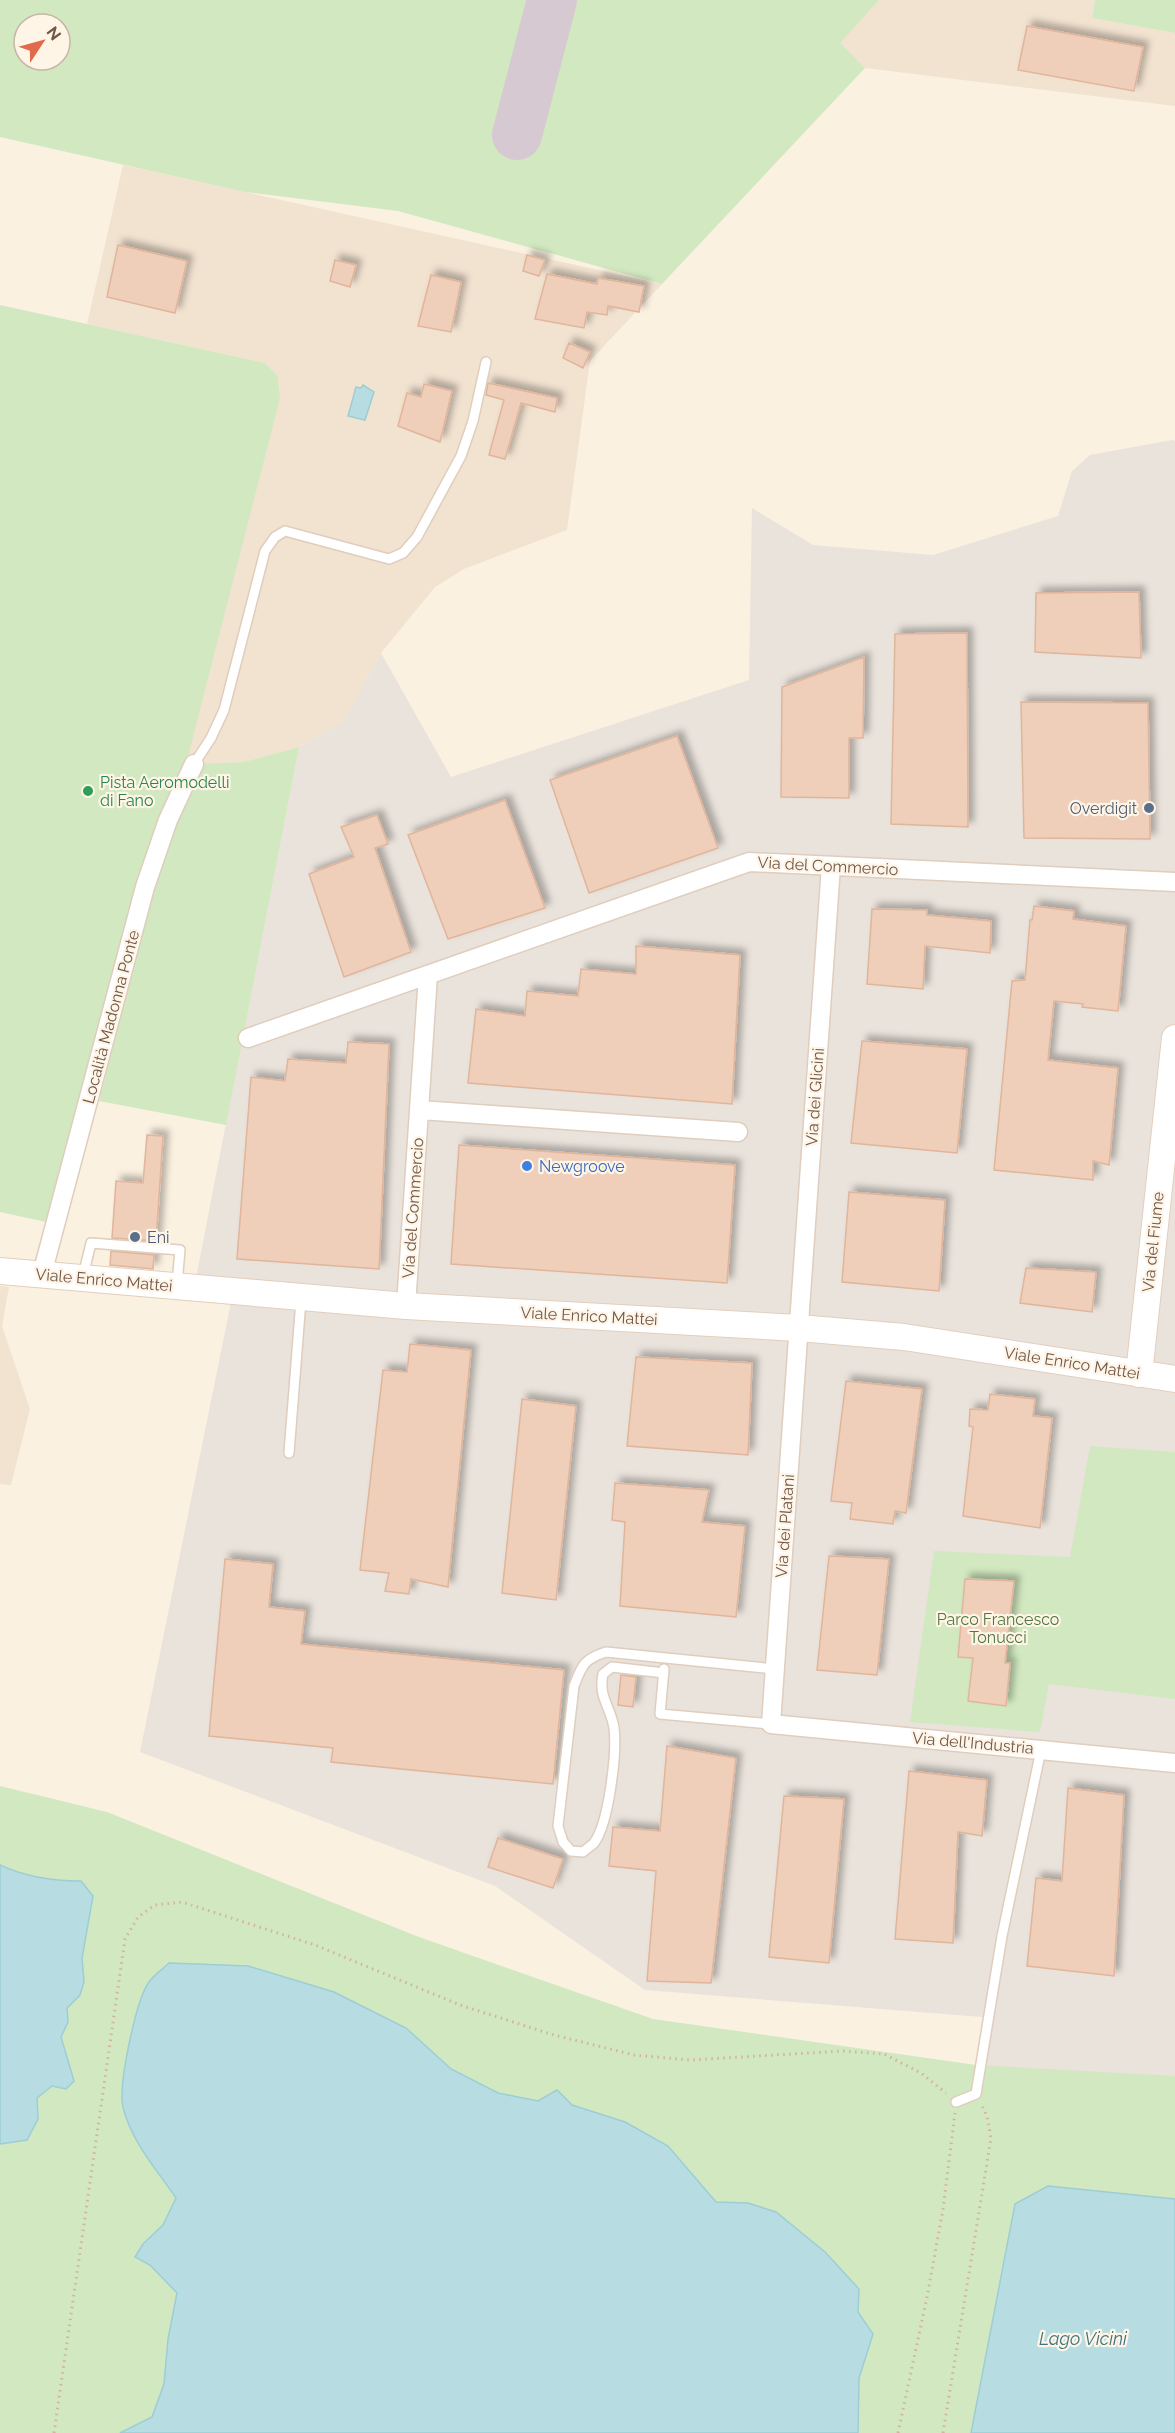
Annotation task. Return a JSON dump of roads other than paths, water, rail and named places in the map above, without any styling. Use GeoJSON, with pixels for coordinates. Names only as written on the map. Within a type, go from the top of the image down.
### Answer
{"type":"FeatureCollection","features":[{"type":"Feature","properties":{"kind":"street","name":"Località Madonna Ponte"},"geometry":{"type":"LineString","coordinates":[[42,1274],[145,887],[168,820],[194,764]]}},
{"type":"Feature","properties":{"kind":"street","name":"Via del Commercio"},"geometry":{"type":"LineString","coordinates":[[248,1038],[749,862],[1175,882]]}},
{"type":"Feature","properties":{"kind":"street","name":"Via dei Glicini"},"geometry":{"type":"LineString","coordinates":[[799,1328],[831,866]]}},
{"type":"Feature","properties":{"kind":"street","name":"Via del Commercio"},"geometry":{"type":"LineString","coordinates":[[406,1306],[429,975]]}},
{"type":"Feature","properties":{"kind":"street","name":"Via del Fiume"},"geometry":{"type":"LineString","coordinates":[[1139,1374],[1173,1075],[1175,1038]]}},
{"type":"Feature","properties":{"kind":"street"},"geometry":{"type":"LineString","coordinates":[[420,1110],[738,1132]]}},
{"type":"Feature","properties":{"kind":"street","name":"Viale Enrico Mattei"},"geometry":{"type":"LineString","coordinates":[[0,1270],[406,1306],[799,1328],[904,1337],[1175,1379]]}},
{"type":"Feature","properties":{"kind":"street","name":"Via dei Platani"},"geometry":{"type":"LineString","coordinates":[[771,1724],[799,1328]]}},
{"type":"Feature","properties":{"kind":"street","name":"Via dell'Industria"},"geometry":{"type":"LineString","coordinates":[[771,1724],[1175,1763]]}},
{"type":"Feature","properties":{"kind":"lane"},"geometry":{"type":"LineString","coordinates":[[194,764],[211,738],[224,710],[265,551],[275,537],[285,531],[389,559],[403,553],[417,537],[461,456],[473,421],[486,362]]}},
{"type":"Feature","properties":{"kind":"lane"},"geometry":{"type":"LineString","coordinates":[[83,1278],[91,1243],[180,1251],[177,1286]]}},
{"type":"Feature","properties":{"kind":"lane"},"geometry":{"type":"LineString","coordinates":[[289,1453],[301,1297]]}},
{"type":"Feature","properties":{"kind":"lane"},"geometry":{"type":"LineString","coordinates":[[664,1673],[612,1667],[603,1674],[600,1686],[614,1728],[610,1788],[602,1825],[594,1842],[583,1852],[571,1851],[563,1842],[558,1826],[574,1686],[581,1668],[590,1657],[606,1652],[775,1669]]}},
{"type":"Feature","properties":{"kind":"lane"},"geometry":{"type":"LineString","coordinates":[[665,1658],[660,1714],[771,1724]]}},
{"type":"Feature","properties":{"kind":"lane"},"geometry":{"type":"LineString","coordinates":[[956,2102],[976,2094],[1002,1936],[1041,1750]]}},
{"type":"Feature","properties":{"kind":"water"},"geometry":{"type":"Polygon","coordinates":[[[363,385],[374,392],[365,420],[348,416],[356,387],[361,388],[363,385]]]}},
{"type":"Feature","properties":{"kind":"water"},"geometry":{"type":"Polygon","coordinates":[[[0,1865],[19,1873],[81,1881],[93,1896],[82,1958],[84,1982],[80,1995],[67,2008],[68,2022],[61,2037],[74,2081],[66,2089],[52,2086],[37,2098],[38,2119],[27,2140],[0,2144],[0,1865]]]}},
{"type":"Feature","properties":{"kind":"water"},"geometry":{"type":"Polygon","coordinates":[[[169,1963],[248,1966],[334,1992],[406,2028],[451,2069],[498,2093],[538,2101],[557,2090],[572,2105],[625,2122],[668,2146],[716,2202],[748,2203],[776,2212],[825,2252],[859,2289],[858,2312],[873,2334],[859,2378],[858,2433],[120,2433],[152,2417],[164,2384],[168,2339],[177,2293],[150,2265],[135,2257],[143,2244],[163,2225],[176,2198],[145,2155],[132,2132],[123,2107],[122,2096],[126,2063],[139,2006],[149,1982],[169,1963]]]}},
{"type":"Feature","properties":{"kind":"water","name":"Lago Vicini"},"geometry":{"type":"Polygon","coordinates":[[[1048,2186],[1175,2199],[1175,2433],[971,2433],[1015,2204],[1048,2186]]]}},
{"type":"Feature","properties":{"kind":"place","name":"Pista Aeromodelli di Fano"},"geometry":{"type":"Point","coordinates":[88,791]}},
{"type":"Feature","properties":{"kind":"place","name":"Overdigit"},"geometry":{"type":"Point","coordinates":[1149,808]}},
{"type":"Feature","properties":{"kind":"place","name":"Newgroove"},"geometry":{"type":"Point","coordinates":[527,1166]}},
{"type":"Feature","properties":{"kind":"place","name":"Eni"},"geometry":{"type":"Point","coordinates":[135,1237]}},
{"type":"Feature","properties":{"kind":"park label","name":"Parco Francesco Tonucci"},"geometry":{"type":"Point","coordinates":[998,1628]}}]}
